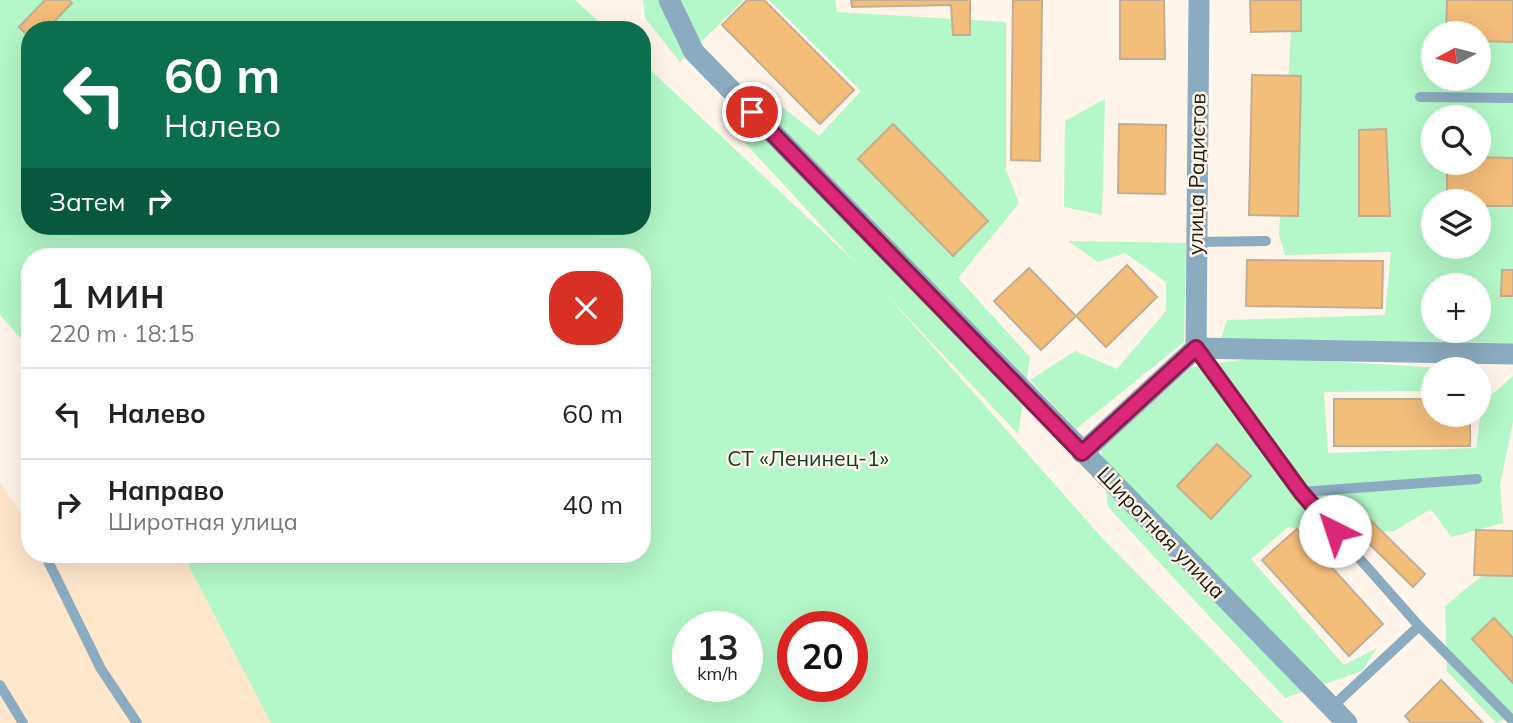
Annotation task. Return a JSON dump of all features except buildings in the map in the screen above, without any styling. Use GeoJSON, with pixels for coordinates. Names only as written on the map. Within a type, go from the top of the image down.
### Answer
{"type":"FeatureCollection","features":[{"type":"Feature","properties":{"kind":"street","name":"Широтная улица"},"geometry":{"type":"LineString","coordinates":[[669,0],[694,52],[1347,723]]}},
{"type":"Feature","properties":{"kind":"street","name":"улица Радистов"},"geometry":{"type":"LineString","coordinates":[[1196,348],[1199,0]]}},
{"type":"Feature","properties":{"kind":"street"},"geometry":{"type":"LineString","coordinates":[[1082,453],[1196,348],[1513,354]]}},
{"type":"Feature","properties":{"kind":"lane"},"geometry":{"type":"LineString","coordinates":[[1420,97],[1513,98]]}},
{"type":"Feature","properties":{"kind":"lane"},"geometry":{"type":"LineString","coordinates":[[1197,242],[1266,242]]}},
{"type":"Feature","properties":{"kind":"lane"},"geometry":{"type":"LineString","coordinates":[[1196,348],[1301,492],[1419,626],[1513,721]]}},
{"type":"Feature","properties":{"kind":"lane"},"geometry":{"type":"LineString","coordinates":[[1301,492],[1477,479]]}},
{"type":"Feature","properties":{"kind":"lane"},"geometry":{"type":"LineString","coordinates":[[49,563],[101,668],[137,723]]}},
{"type":"Feature","properties":{"kind":"lane"},"geometry":{"type":"LineString","coordinates":[[1332,708],[1419,626]]}},
{"type":"Feature","properties":{"kind":"lane"},"geometry":{"type":"LineString","coordinates":[[0,685],[23,723]]}},
{"type":"Feature","properties":{"kind":"shaded area"},"geometry":{"type":"Polygon","coordinates":[[[0,482],[21,513],[21,563],[187,563],[271,723],[0,723],[0,482]]]}},
{"type":"Feature","properties":{"kind":"green space","name":"СТ «Ленинец-1»"},"geometry":{"type":"Polygon","coordinates":[[[0,0],[575,0],[598,21],[21,21],[21,235],[651,235],[651,70],[856,263],[735,132],[759,88],[819,136],[861,91],[769,0],[835,0],[837,12],[1006,22],[1006,170],[1019,203],[958,278],[1030,357],[1018,434],[886,294],[1104,540],[1284,723],[271,723],[187,563],[651,563],[651,248],[21,248],[21,339],[0,315],[0,0]]]}},
{"type":"Feature","properties":{"kind":"green space"},"geometry":{"type":"Polygon","coordinates":[[[643,0],[744,0],[680,62],[651,26],[651,21],[645,18],[643,0]]]}},
{"type":"Feature","properties":{"kind":"green space"},"geometry":{"type":"Polygon","coordinates":[[[1293,0],[1513,0],[1513,343],[1491,343],[1491,273],[1421,273],[1421,342],[1221,339],[1227,320],[1385,315],[1391,252],[1285,255],[1279,235],[1293,0]]]}},
{"type":"Feature","properties":{"kind":"green space"},"geometry":{"type":"Polygon","coordinates":[[[1105,99],[1102,215],[1064,207],[1065,121],[1105,99]]]}},
{"type":"Feature","properties":{"kind":"green space"},"geometry":{"type":"Polygon","coordinates":[[[1068,241],[1186,243],[1184,342],[1076,429],[1030,380],[1075,351],[1117,369],[1166,311],[1166,282],[1125,253],[1098,262],[1068,241]]]}},
{"type":"Feature","properties":{"kind":"green space"},"geometry":{"type":"Polygon","coordinates":[[[1261,357],[1421,367],[1421,391],[1324,392],[1328,453],[1476,448],[1479,427],[1491,427],[1491,395],[1513,376],[1513,422],[1500,485],[1503,523],[1451,537],[1431,509],[1394,531],[1327,536],[1288,527],[1251,559],[1344,665],[1377,648],[1362,671],[1285,698],[1108,507],[1101,449],[1192,367],[1261,357]]]}},
{"type":"Feature","properties":{"kind":"green space"},"geometry":{"type":"Polygon","coordinates":[[[1513,550],[1513,715],[1496,723],[1447,671],[1445,606],[1513,550]]]}},
{"type":"Feature","properties":{"kind":"route"},"geometry":{"type":"LineString","coordinates":[[752,112],[1082,453],[1196,348],[1301,492],[1335,531]]}}]}
